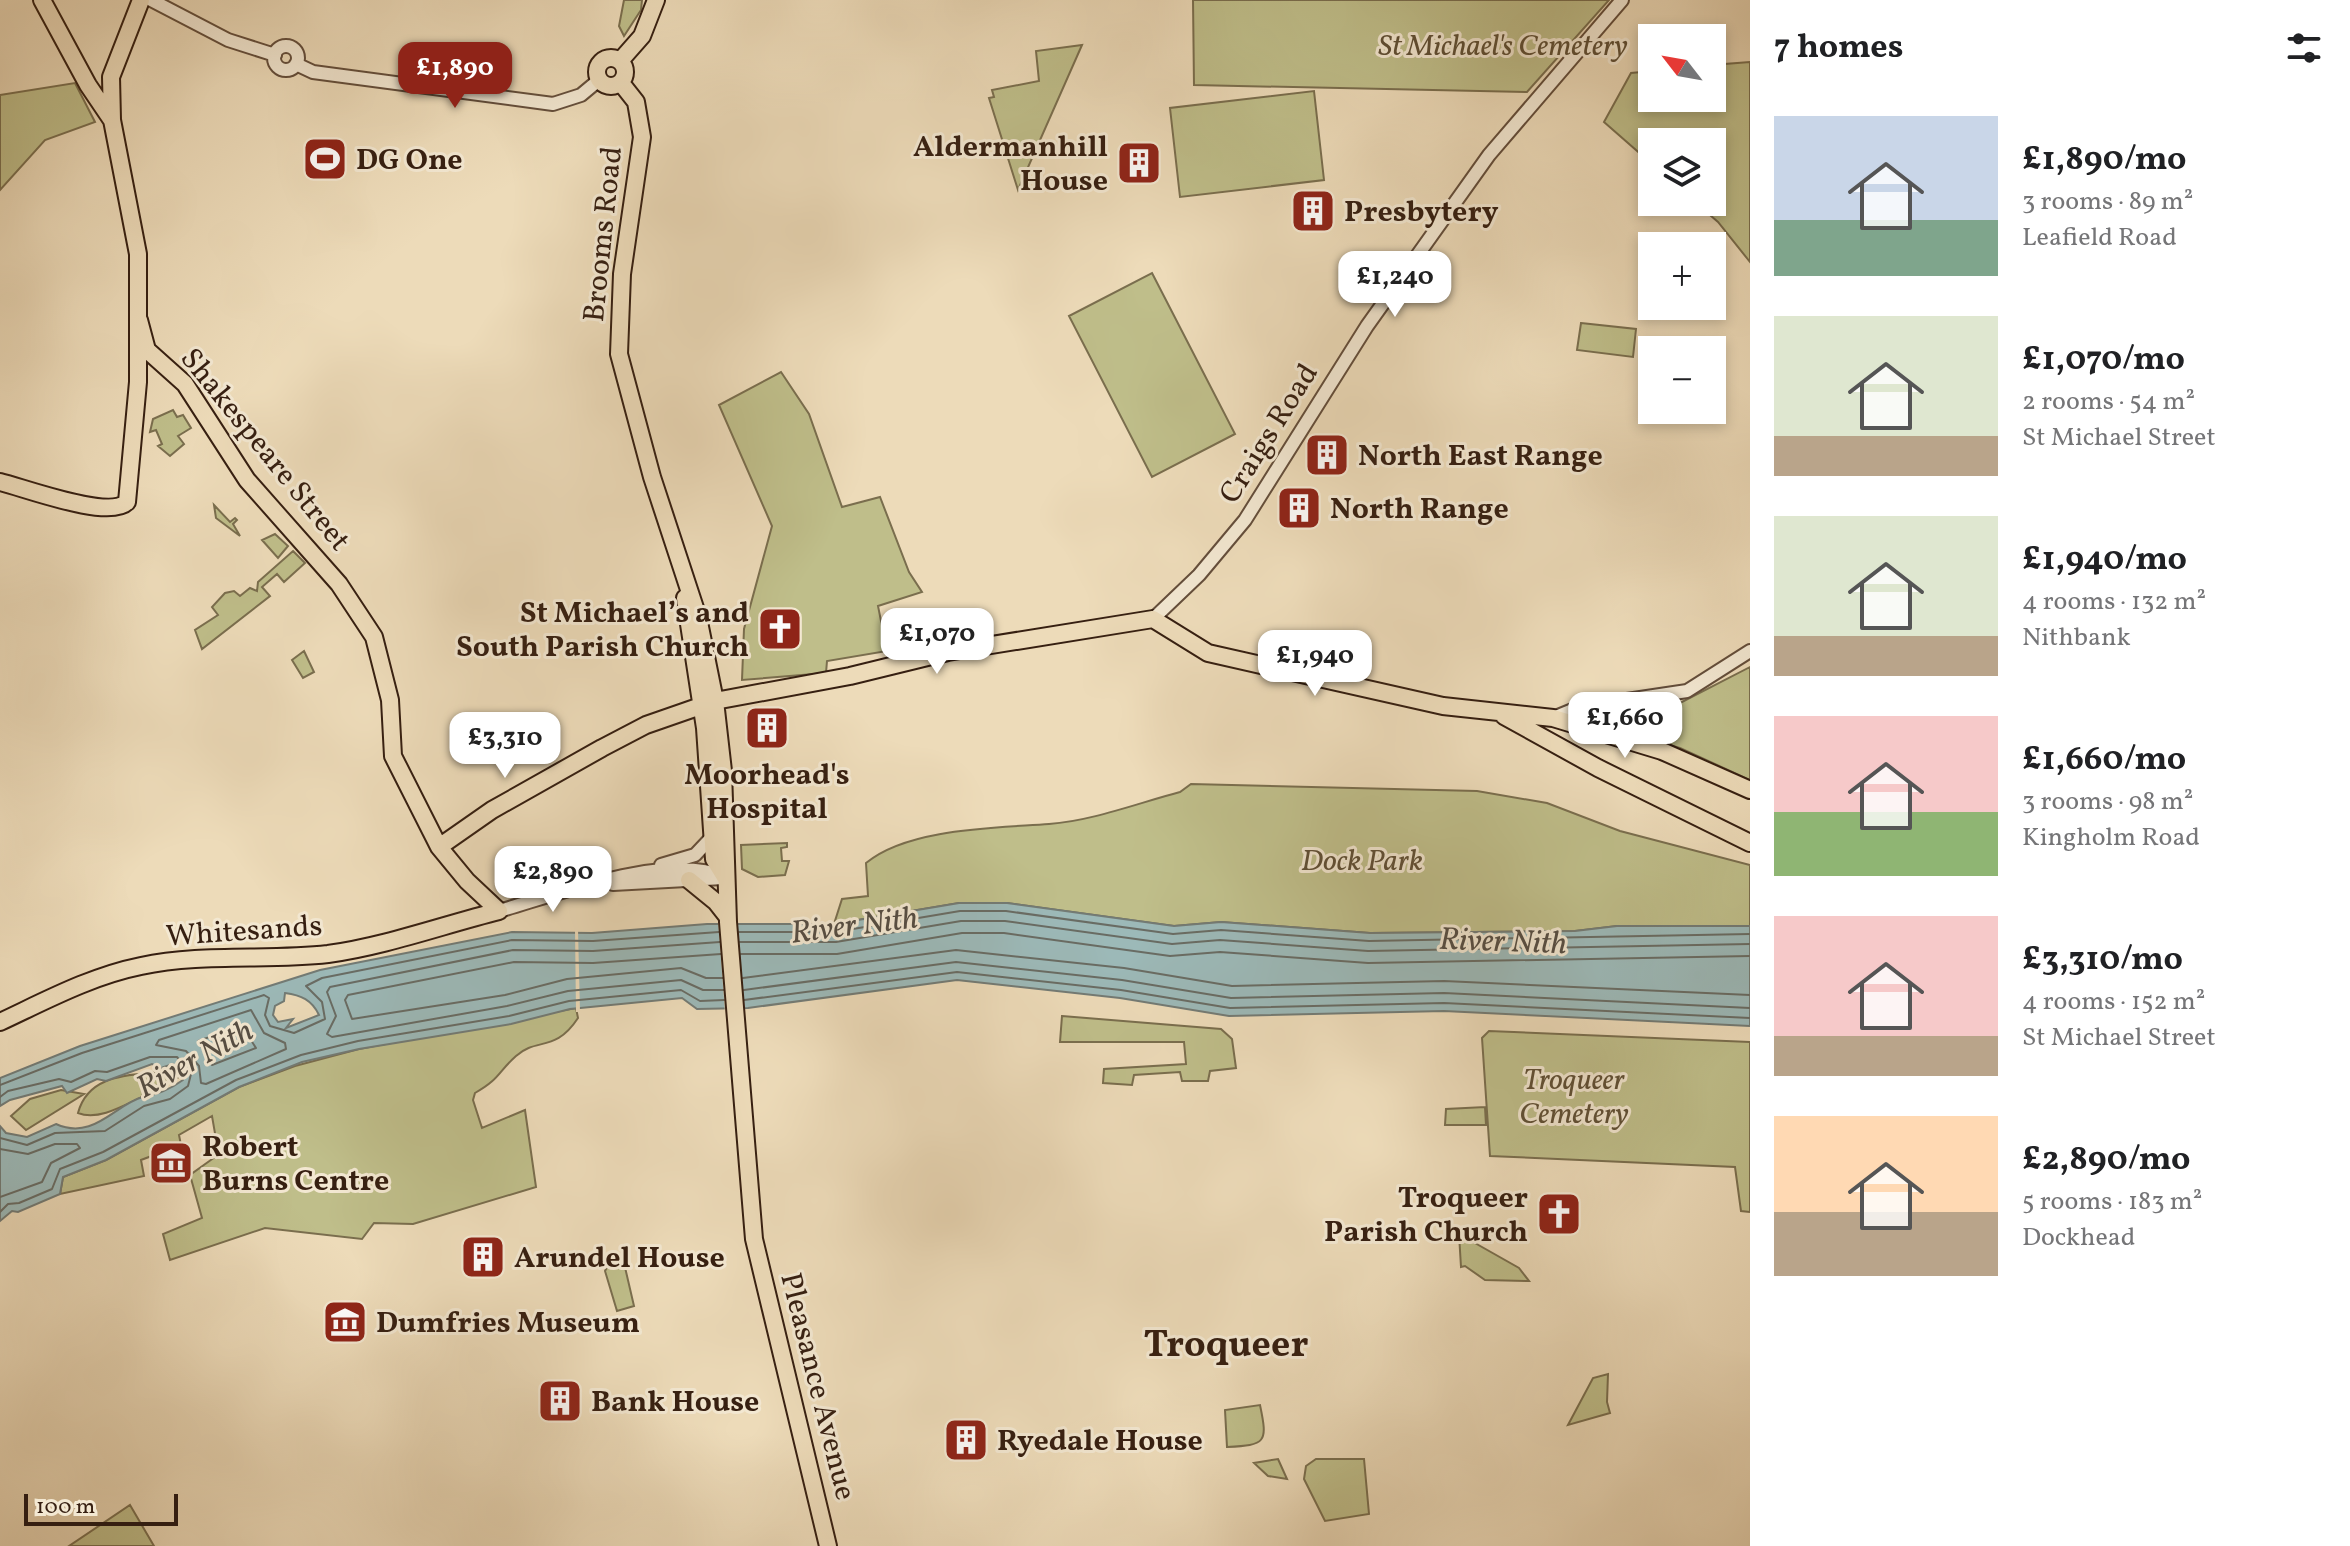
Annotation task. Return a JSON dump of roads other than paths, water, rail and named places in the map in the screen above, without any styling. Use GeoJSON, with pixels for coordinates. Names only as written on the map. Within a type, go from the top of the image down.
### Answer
{"type":"FeatureCollection","features":[{"type":"Feature","properties":{"kind":"main road"},"geometry":{"type":"LineString","coordinates":[[42,0],[76,65],[112,120]]}},
{"type":"Feature","properties":{"kind":"main road"},"geometry":{"type":"LineString","coordinates":[[0,482],[93,507],[116,509],[127,502],[138,382],[138,254],[112,120],[111,77],[115,60],[141,0]]}},
{"type":"Feature","properties":{"kind":"main road"},"geometry":{"type":"LineString","coordinates":[[620,61],[642,36],[656,0]]}},
{"type":"Feature","properties":{"kind":"main road"},"geometry":{"type":"LineString","coordinates":[[613,58],[620,61],[626,72],[621,83],[610,86],[599,80],[597,71],[602,62],[613,58]]}},
{"type":"Feature","properties":{"kind":"main road"},"geometry":{"type":"LineString","coordinates":[[76,65],[93,72],[115,60]]}},
{"type":"Feature","properties":{"kind":"main road","name":"Brooms Road"},"geometry":{"type":"LineString","coordinates":[[621,83],[636,102],[642,137],[621,280],[619,354],[626,391],[698,617],[708,703]]}},
{"type":"Feature","properties":{"kind":"main road","name":"Shakespeare Street"},"geometry":{"type":"LineString","coordinates":[[139,320],[147,350],[185,384],[247,480],[350,599],[374,637],[390,700],[393,756],[439,847],[467,881],[499,911]]}},
{"type":"Feature","properties":{"kind":"main road"},"geometry":{"type":"LineString","coordinates":[[138,382],[145,362],[157,358]]}},
{"type":"Feature","properties":{"kind":"main road"},"geometry":{"type":"LineString","coordinates":[[439,847],[492,810],[602,748],[646,725],[708,703],[850,676],[948,652],[1153,619],[1208,653],[1443,706],[1503,715],[1553,718],[1662,751],[1750,790]]}},
{"type":"Feature","properties":{"kind":"main road"},"geometry":{"type":"LineString","coordinates":[[708,703],[714,859],[726,878]]}},
{"type":"Feature","properties":{"kind":"main road","name":"Pleasance Avenue"},"geometry":{"type":"LineString","coordinates":[[708,703],[723,771],[728,920],[754,1239],[828,1546]]}},
{"type":"Feature","properties":{"kind":"main road"},"geometry":{"type":"LineString","coordinates":[[1503,715],[1598,768],[1750,843]]}},
{"type":"Feature","properties":{"kind":"main road"},"geometry":{"type":"LineString","coordinates":[[689,880],[716,902],[728,920]]}},
{"type":"Feature","properties":{"kind":"main road"},"geometry":{"type":"LineString","coordinates":[[467,881],[471,917]]}},
{"type":"Feature","properties":{"kind":"main road","name":"Whitesands"},"geometry":{"type":"LineString","coordinates":[[0,1022],[60,994],[139,966],[248,956],[328,954],[399,939],[499,911]]}},
{"type":"Feature","properties":{"kind":"street"},"geometry":{"type":"LineString","coordinates":[[151,0],[228,40],[275,55],[282,47],[292,48],[297,53],[296,64],[313,72],[553,104],[581,95],[599,80]]}},
{"type":"Feature","properties":{"kind":"street","name":"Craigs Road"},"geometry":{"type":"LineString","coordinates":[[1153,619],[1199,575],[1245,520],[1367,326],[1489,155],[1622,0]]}},
{"type":"Feature","properties":{"kind":"street"},"geometry":{"type":"LineString","coordinates":[[1553,718],[1580,707],[1687,691],[1750,651]]}},
{"type":"Feature","properties":{"kind":"street"},"geometry":{"type":"LineString","coordinates":[[499,911],[695,855],[712,837]]}},
{"type":"Feature","properties":{"kind":"street"},"geometry":{"type":"LineString","coordinates":[[638,872],[705,869],[726,878]]}},
{"type":"Feature","properties":{"kind":"street"},"geometry":{"type":"LineString","coordinates":[[598,885],[726,878]]}},
{"type":"Feature","properties":{"kind":"water","name":"River Nith"},"geometry":{"type":"Polygon","coordinates":[[[959,903],[1007,903],[1174,926],[1221,922],[1370,933],[1575,931],[1617,926],[1750,926],[1750,1026],[1444,1011],[1229,1016],[1120,998],[957,980],[748,1008],[697,1009],[682,998],[570,1009],[511,1024],[359,1049],[302,1062],[239,1087],[106,1160],[63,1177],[60,1194],[18,1212],[12,1211],[0,1221],[0,1126],[6,1133],[27,1137],[56,1124],[82,1128],[103,1120],[133,1101],[183,1080],[184,1075],[173,1064],[161,1068],[152,1064],[106,1081],[97,1079],[67,1093],[62,1086],[10,1100],[0,1106],[0,1078],[80,1046],[320,970],[512,932],[592,933],[707,924],[834,924],[959,903]],[[285,993],[284,1001],[275,1006],[273,1015],[278,1022],[293,1019],[286,1028],[319,1015],[309,1002],[285,993]]]}},
{"type":"Feature","properties":{"kind":"place","name":"DG One"},"geometry":{"type":"Point","coordinates":[325,159]}},
{"type":"Feature","properties":{"kind":"place","name":"Aldermanhill House"},"geometry":{"type":"Point","coordinates":[1139,163]}},
{"type":"Feature","properties":{"kind":"place","name":"Presbytery"},"geometry":{"type":"Point","coordinates":[1313,211]}},
{"type":"Feature","properties":{"kind":"place","name":"North East Range"},"geometry":{"type":"Point","coordinates":[1327,455]}},
{"type":"Feature","properties":{"kind":"place","name":"North Range"},"geometry":{"type":"Point","coordinates":[1299,508]}},
{"type":"Feature","properties":{"kind":"place","name":"St Michael’s and South Parish Church"},"geometry":{"type":"Point","coordinates":[780,629]}},
{"type":"Feature","properties":{"kind":"place","name":"Moorhead's Hospital"},"geometry":{"type":"Point","coordinates":[767,728]}},
{"type":"Feature","properties":{"kind":"place","name":"Robert Burns Centre"},"geometry":{"type":"Point","coordinates":[171,1163]}},
{"type":"Feature","properties":{"kind":"place","name":"Troqueer Parish Church"},"geometry":{"type":"Point","coordinates":[1559,1214]}},
{"type":"Feature","properties":{"kind":"place","name":"Arundel House"},"geometry":{"type":"Point","coordinates":[483,1257]}},
{"type":"Feature","properties":{"kind":"place","name":"Dumfries Museum"},"geometry":{"type":"Point","coordinates":[345,1322]}},
{"type":"Feature","properties":{"kind":"place","name":"Bank House"},"geometry":{"type":"Point","coordinates":[560,1401]}},
{"type":"Feature","properties":{"kind":"place","name":"Ryedale House"},"geometry":{"type":"Point","coordinates":[966,1440]}},
{"type":"Feature","properties":{"kind":"district","name":"Troqueer"},"geometry":{"type":"Point","coordinates":[1226,1343]}},
{"type":"Feature","properties":{"kind":"park label","name":"St Michael's Cemetery"},"geometry":{"type":"Point","coordinates":[1503,45]}},
{"type":"Feature","properties":{"kind":"park label","name":"Dock Park"},"geometry":{"type":"Point","coordinates":[1362,860]}},
{"type":"Feature","properties":{"kind":"park label","name":"Troqueer Cemetery"},"geometry":{"type":"Point","coordinates":[1574,1096]}}]}
